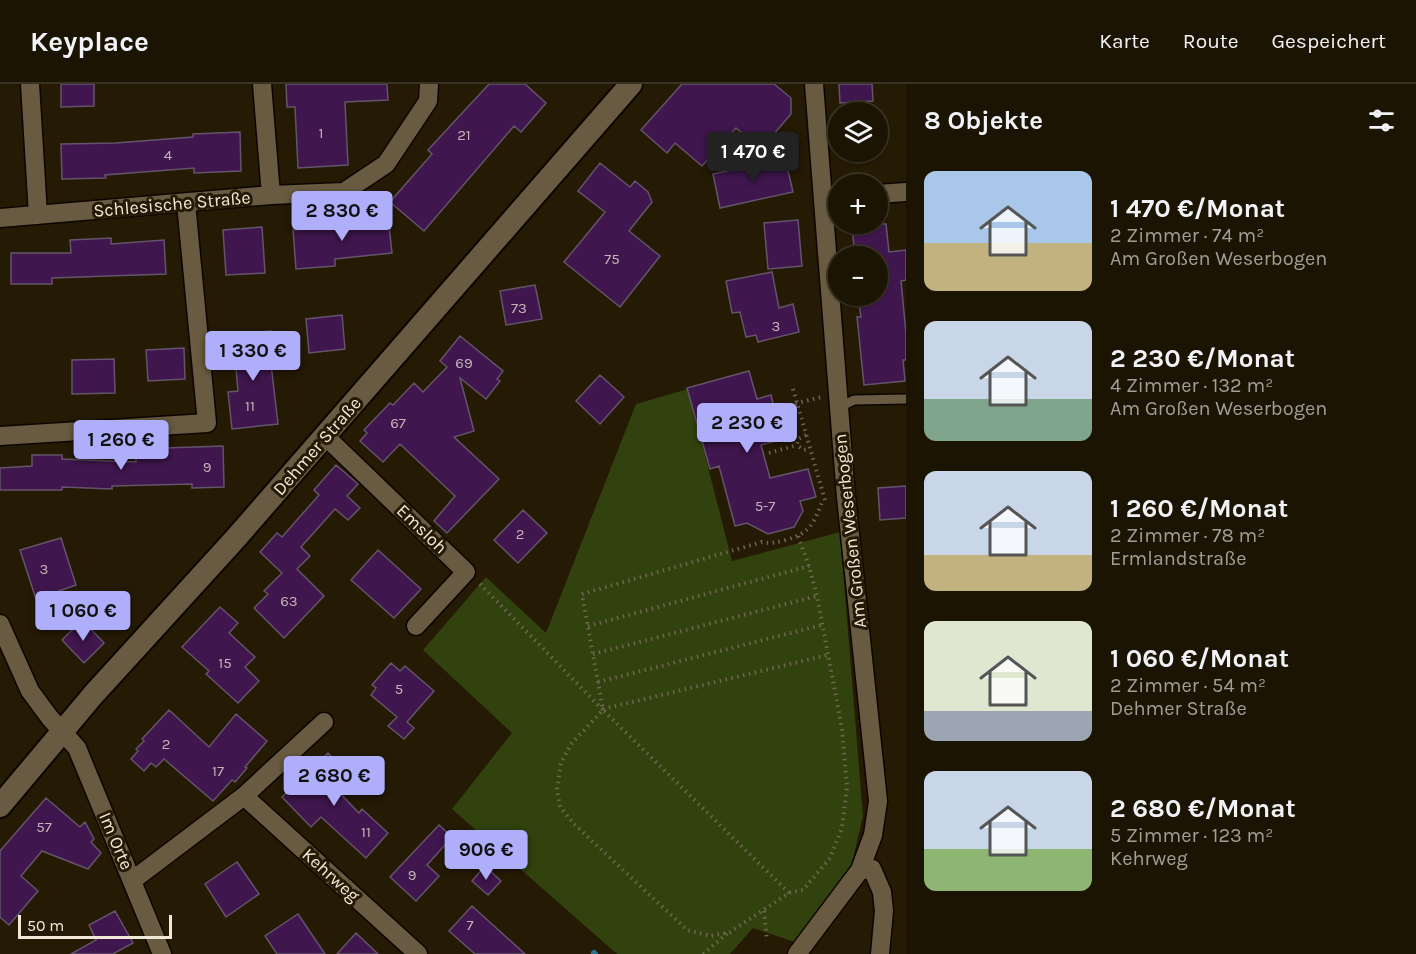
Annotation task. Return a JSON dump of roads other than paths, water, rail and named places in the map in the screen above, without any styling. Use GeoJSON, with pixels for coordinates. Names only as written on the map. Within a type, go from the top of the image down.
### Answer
{"type":"FeatureCollection","features":[{"type":"Feature","properties":{"kind":"street"},"geometry":{"type":"LineString","coordinates":[[30,84],[38,215]]}},
{"type":"Feature","properties":{"kind":"street"},"geometry":{"type":"LineString","coordinates":[[262,84],[271,195]]}},
{"type":"Feature","properties":{"kind":"street","name":"Schlesische Straße"},"geometry":{"type":"LineString","coordinates":[[0,218],[271,195],[344,192],[386,164],[428,101],[429,84]]}},
{"type":"Feature","properties":{"kind":"street","name":"Dehmer Straße"},"geometry":{"type":"LineString","coordinates":[[0,806],[93,695],[236,538],[631,84]]}},
{"type":"Feature","properties":{"kind":"street","name":"Am Großen Weserbogen"},"geometry":{"type":"LineString","coordinates":[[814,84],[828,180]]}},
{"type":"Feature","properties":{"kind":"street"},"geometry":{"type":"LineString","coordinates":[[888,193],[906,192]]}},
{"type":"Feature","properties":{"kind":"street"},"geometry":{"type":"LineString","coordinates":[[0,436],[207,423],[186,203]]}},
{"type":"Feature","properties":{"kind":"street","name":"Am Großen Weserbogen"},"geometry":{"type":"LineString","coordinates":[[797,954],[860,870],[873,835],[878,801],[833,401],[831,234]]}},
{"type":"Feature","properties":{"kind":"street","name":"Emsloh"},"geometry":{"type":"LineString","coordinates":[[325,436],[466,572],[416,626]]}},
{"type":"Feature","properties":{"kind":"street","name":"Im Orte"},"geometry":{"type":"LineString","coordinates":[[0,624],[30,692],[77,748],[162,954]]}},
{"type":"Feature","properties":{"kind":"street"},"geometry":{"type":"LineString","coordinates":[[133,880],[244,796],[324,722]]}},
{"type":"Feature","properties":{"kind":"street","name":"Kehrweg"},"geometry":{"type":"LineString","coordinates":[[244,796],[418,954]]}},
{"type":"Feature","properties":{"kind":"street"},"geometry":{"type":"LineString","coordinates":[[860,870],[872,869],[882,892],[884,911],[880,954]]}},
{"type":"Feature","properties":{"kind":"lane"},"geometry":{"type":"LineString","coordinates":[[833,401],[906,399]]}}]}
